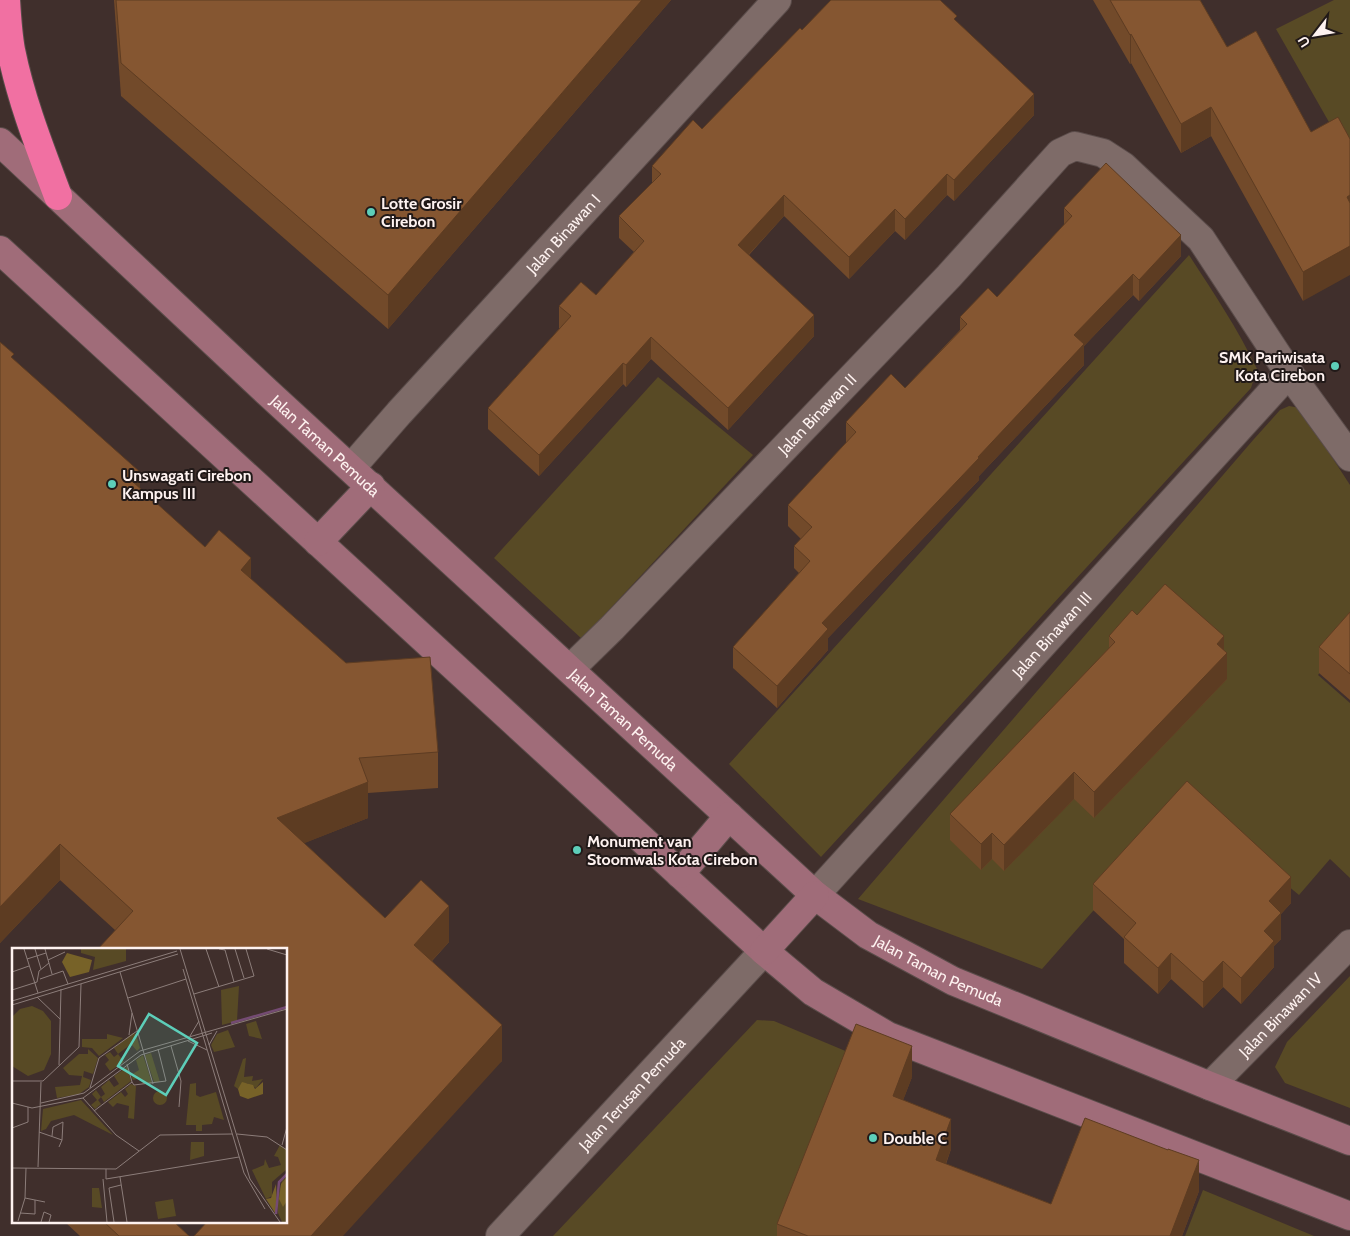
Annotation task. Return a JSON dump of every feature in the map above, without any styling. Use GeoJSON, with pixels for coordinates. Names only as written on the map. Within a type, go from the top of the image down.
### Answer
{"type":"FeatureCollection","features":[{"type":"Feature","properties":{"kind":"highway"},"geometry":{"type":"LineString","coordinates":[[6,0],[11,48],[20,88],[58,196]]}},
{"type":"Feature","properties":{"kind":"street","name":"Jalan Binawan I"},"geometry":{"type":"LineString","coordinates":[[361,477],[399,413],[777,0]]}},
{"type":"Feature","properties":{"kind":"street","name":"Jalan Taman Pemuda"},"geometry":{"type":"LineString","coordinates":[[0,142],[815,895],[868,935],[953,981],[1350,1141]]}},
{"type":"Feature","properties":{"kind":"street","name":"Jalan Binawan II"},"geometry":{"type":"LineString","coordinates":[[570,670],[936,291],[1060,153],[1075,146],[1103,153],[1123,166],[1154,193],[1201,240],[1289,373]]}},
{"type":"Feature","properties":{"kind":"street"},"geometry":{"type":"LineString","coordinates":[[0,250],[680,874],[813,992],[888,1036],[1350,1216]]}},
{"type":"Feature","properties":{"kind":"street"},"geometry":{"type":"LineString","coordinates":[[1289,373],[1350,457]]}},
{"type":"Feature","properties":{"kind":"street","name":"Jalan Binawan III"},"geometry":{"type":"LineString","coordinates":[[815,895],[1289,373]]}},
{"type":"Feature","properties":{"kind":"street"},"geometry":{"type":"LineString","coordinates":[[318,542],[361,477]]}},
{"type":"Feature","properties":{"kind":"street"},"geometry":{"type":"LineString","coordinates":[[680,874],[729,816]]}},
{"type":"Feature","properties":{"kind":"street"},"geometry":{"type":"LineString","coordinates":[[764,950],[815,895]]}},
{"type":"Feature","properties":{"kind":"street","name":"Jalan Binawan IV"},"geometry":{"type":"LineString","coordinates":[[1210,1086],[1350,944]]}},
{"type":"Feature","properties":{"kind":"street","name":"Jalan Terusan Pemuda"},"geometry":{"type":"LineString","coordinates":[[500,1236],[764,950]]}},
{"type":"Feature","properties":{"kind":"shaded area"},"geometry":{"type":"Polygon","coordinates":[[[1334,0],[1350,0],[1350,159],[1276,29],[1334,0]]]}},
{"type":"Feature","properties":{"kind":"shaded area"},"geometry":{"type":"Polygon","coordinates":[[[1189,255],[1233,325],[1257,369],[1251,388],[821,857],[729,764],[1189,255]]]}},
{"type":"Feature","properties":{"kind":"shaded area"},"geometry":{"type":"Polygon","coordinates":[[[658,377],[753,455],[582,639],[494,558],[658,377]]]}},
{"type":"Feature","properties":{"kind":"shaded area"},"geometry":{"type":"Polygon","coordinates":[[[1289,406],[1300,408],[1350,485],[1350,636],[1318,675],[1350,703],[1350,878],[1330,859],[1299,895],[1188,803],[1042,969],[858,899],[1254,439],[1280,410],[1289,406]]]}},
{"type":"Feature","properties":{"kind":"shaded area"},"geometry":{"type":"Polygon","coordinates":[[[1350,976],[1350,1108],[1285,1083],[1275,1067],[1287,1042],[1350,976]]]}},
{"type":"Feature","properties":{"kind":"shaded area"},"geometry":{"type":"Polygon","coordinates":[[[757,1020],[774,1021],[855,1055],[785,1236],[553,1236],[757,1020]]]}},
{"type":"Feature","properties":{"kind":"shaded area"},"geometry":{"type":"Polygon","coordinates":[[[1203,1190],[1314,1236],[1185,1236],[1203,1190]]]}},
{"type":"Feature","properties":{"kind":"building","name":"Lotte Grosir Cirebon"},"geometry":{"type":"Polygon","coordinates":[[[116,0],[642,0],[388,295],[121,63],[116,0]]]}},
{"type":"Feature","properties":{"kind":"building"},"geometry":{"type":"Polygon","coordinates":[[[831,0],[940,0],[957,16],[954,19],[1034,94],[954,180],[947,174],[905,219],[895,209],[849,257],[784,195],[738,245],[814,315],[728,408],[651,337],[626,365],[623,363],[539,455],[488,408],[571,316],[559,306],[581,282],[596,295],[644,241],[619,216],[661,174],[652,166],[693,120],[702,129],[800,28],[802,30],[831,0]]]}},
{"type":"Feature","properties":{"kind":"building"},"geometry":{"type":"Polygon","coordinates":[[[1110,0],[1200,0],[1227,47],[1256,31],[1311,132],[1338,117],[1350,139],[1350,195],[1347,197],[1350,203],[1350,246],[1303,272],[1211,107],[1181,124],[1110,0]]]}},
{"type":"Feature","properties":{"kind":"building"},"geometry":{"type":"Polygon","coordinates":[[[1106,163],[1181,235],[1139,280],[1133,274],[1074,335],[1084,344],[822,623],[828,629],[777,686],[733,647],[810,561],[794,546],[812,527],[788,505],[856,432],[846,422],[891,374],[905,388],[967,324],[960,317],[988,288],[997,297],[1072,216],[1064,208],[1106,163]]]}},
{"type":"Feature","properties":{"kind":"building"},"geometry":{"type":"Polygon","coordinates":[[[0,342],[14,354],[11,357],[140,472],[132,481],[205,547],[219,530],[251,558],[241,570],[346,663],[430,657],[438,752],[359,758],[368,782],[277,818],[385,918],[421,880],[449,906],[414,945],[502,1025],[311,1236],[194,1236],[205,1224],[288,1224],[288,948],[99,948],[133,911],[60,844],[0,907],[0,342]]]}},
{"type":"Feature","properties":{"kind":"building"},"geometry":{"type":"Polygon","coordinates":[[[1165,584],[1224,636],[1217,644],[1227,653],[1094,792],[1074,772],[1004,845],[992,833],[981,844],[950,814],[1115,642],[1109,636],[1132,610],[1137,615],[1165,584]]]}},
{"type":"Feature","properties":{"kind":"building"},"geometry":{"type":"Polygon","coordinates":[[[1350,612],[1350,674],[1319,647],[1350,612]]]}},
{"type":"Feature","properties":{"kind":"building"},"geometry":{"type":"Polygon","coordinates":[[[1187,781],[1291,877],[1269,901],[1281,913],[1264,931],[1274,941],[1241,978],[1223,961],[1203,982],[1171,953],[1158,968],[1124,937],[1136,923],[1093,884],[1187,781]]]}},
{"type":"Feature","properties":{"kind":"building"},"geometry":{"type":"Polygon","coordinates":[[[856,1024],[912,1046],[893,1096],[951,1119],[936,1160],[1051,1204],[1085,1118],[1199,1160],[1170,1236],[808,1236],[777,1224],[856,1024]]]}},
{"type":"Feature","properties":{"kind":"building"},"geometry":{"type":"Polygon","coordinates":[[[106,1224],[176,1224],[189,1236],[119,1236],[106,1224]]]}},
{"type":"Feature","properties":{"kind":"place","name":"Lotte Grosir Cirebon"},"geometry":{"type":"Point","coordinates":[371,212]}},
{"type":"Feature","properties":{"kind":"place","name":"SMK Pariwisata Kota Cirebon"},"geometry":{"type":"Point","coordinates":[1335,366]}},
{"type":"Feature","properties":{"kind":"place","name":"Unswagati Cirebon Kampus III"},"geometry":{"type":"Point","coordinates":[112,484]}},
{"type":"Feature","properties":{"kind":"place","name":"Monument van Stoomwals Kota Cirebon"},"geometry":{"type":"Point","coordinates":[577,850]}},
{"type":"Feature","properties":{"kind":"place","name":"Double C"},"geometry":{"type":"Point","coordinates":[873,1138]}}]}
